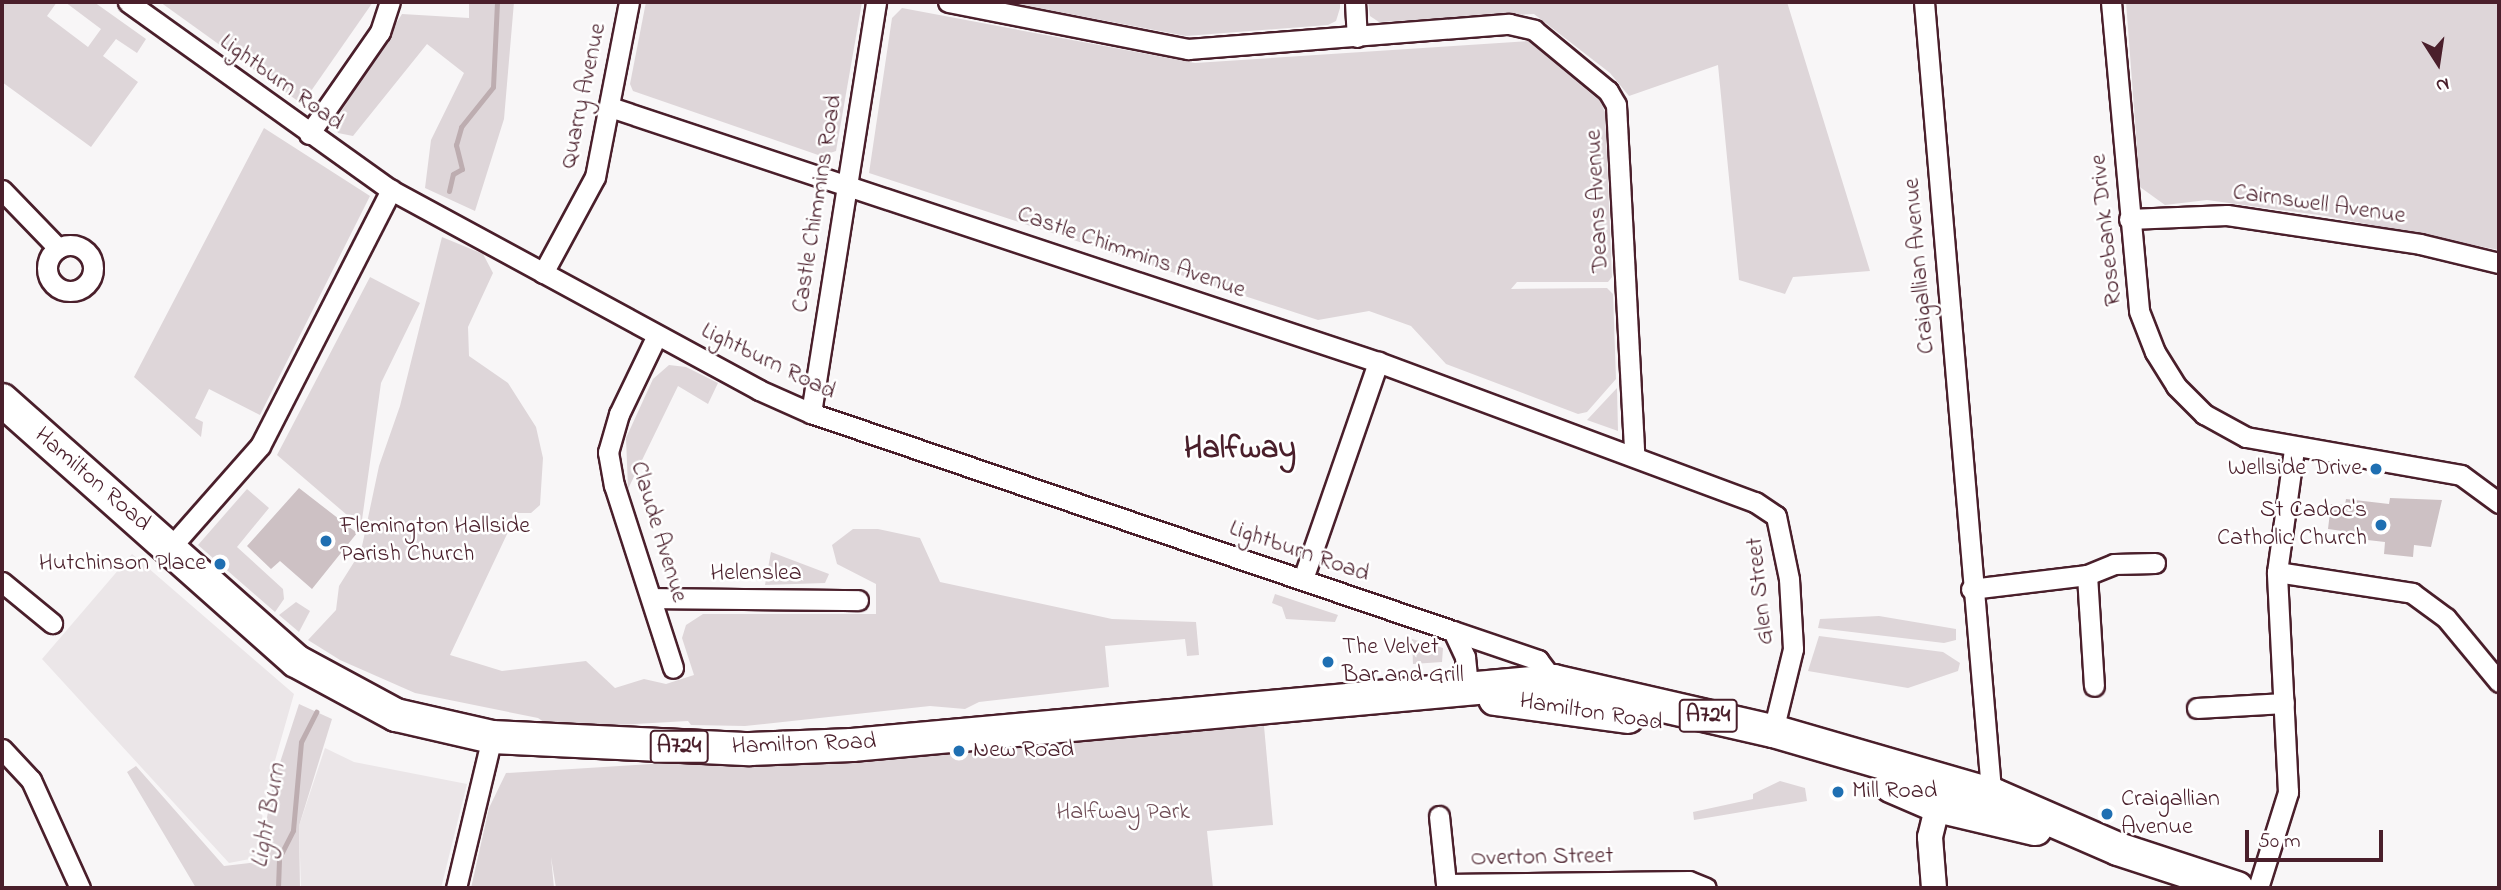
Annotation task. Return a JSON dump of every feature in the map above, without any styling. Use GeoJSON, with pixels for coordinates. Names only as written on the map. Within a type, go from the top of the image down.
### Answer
{"type":"FeatureCollection","features":[{"type":"Feature","properties":{"kind":"main road","name":"Hamilton Road"},"geometry":{"type":"LineString","coordinates":[[2,400],[296,661],[335,685],[396,715],[492,737],[750,749],[852,745],[1554,681],[1773,731],[1940,795]]}},
{"type":"Feature","properties":{"kind":"main road","name":"Hamilton Road"},"geometry":{"type":"LineString","coordinates":[[1468,688],[1487,697],[1668,724],[1890,786],[1991,807],[2237,888]]}},
{"type":"Feature","properties":{"kind":"street","name":"Lightburn Road"},"geometry":{"type":"LineString","coordinates":[[128,2],[309,134],[391,190],[657,335],[811,414],[1538,660],[1554,681]]}},
{"type":"Feature","properties":{"kind":"street"},"geometry":{"type":"LineString","coordinates":[[309,134],[380,32],[390,2]]}},
{"type":"Feature","properties":{"kind":"street","name":"Quarry Avenue"},"geometry":{"type":"LineString","coordinates":[[543,273],[595,177],[629,2]]}},
{"type":"Feature","properties":{"kind":"street","name":"Castle Chimmins Road"},"geometry":{"type":"LineString","coordinates":[[811,414],[844,182],[876,2]]}},
{"type":"Feature","properties":{"kind":"street","name":"Deans Avenue"},"geometry":{"type":"LineString","coordinates":[[948,2],[1188,49],[1509,24],[1534,30],[1608,91],[1619,121],[1634,453]]}},
{"type":"Feature","properties":{"kind":"street"},"geometry":{"type":"LineString","coordinates":[[1354,2],[1357,37]]}},
{"type":"Feature","properties":{"kind":"street","name":"Craigallian Avenue"},"geometry":{"type":"LineString","coordinates":[[1924,2],[1991,807]]}},
{"type":"Feature","properties":{"kind":"street","name":"Rosebank Drive"},"geometry":{"type":"LineString","coordinates":[[2111,2],[2139,310],[2155,352],[2176,386],[2204,414],[2246,437],[2294,449],[2461,475],[2499,503]]}},
{"type":"Feature","properties":{"kind":"street","name":"Castle Chimmins Avenue"},"geometry":{"type":"LineString","coordinates":[[610,107],[844,182],[1378,362],[1634,453]]}},
{"type":"Feature","properties":{"kind":"street"},"geometry":{"type":"LineString","coordinates":[[2,190],[58,248]]}},
{"type":"Feature","properties":{"kind":"street"},"geometry":{"type":"LineString","coordinates":[[170,548],[260,446],[391,190]]}},
{"type":"Feature","properties":{"kind":"street","name":"Cairnswell Avenue"},"geometry":{"type":"LineString","coordinates":[[2129,219],[2227,215],[2420,244],[2499,263]]}},
{"type":"Feature","properties":{"kind":"street","name":"Claude Avenue"},"geometry":{"type":"LineString","coordinates":[[657,335],[619,414],[608,452],[614,485],[653,598],[673,668]]}},
{"type":"Feature","properties":{"kind":"street"},"geometry":{"type":"LineString","coordinates":[[1304,579],[1378,362]]}},
{"type":"Feature","properties":{"kind":"street"},"geometry":{"type":"LineString","coordinates":[[2258,888],[2288,792],[2277,572],[2294,449]]}},
{"type":"Feature","properties":{"kind":"street","name":"Glen Street"},"geometry":{"type":"LineString","coordinates":[[1634,453],[1755,502],[1776,516],[1789,579],[1793,649],[1773,731]]}},
{"type":"Feature","properties":{"kind":"street"},"geometry":{"type":"LineString","coordinates":[[1971,589],[2087,575],[2115,564],[2155,563]]}},
{"type":"Feature","properties":{"kind":"street"},"geometry":{"type":"LineString","coordinates":[[2277,572],[2400,590],[2423,599],[2499,682]]}},
{"type":"Feature","properties":{"kind":"street"},"geometry":{"type":"LineString","coordinates":[[2087,575],[2094,686]]}},
{"type":"Feature","properties":{"kind":"street"},"geometry":{"type":"LineString","coordinates":[[2,582],[52,623]]}},
{"type":"Feature","properties":{"kind":"street","name":"Helenslea"},"geometry":{"type":"LineString","coordinates":[[653,598],[858,600]]}},
{"type":"Feature","properties":{"kind":"street"},"geometry":{"type":"LineString","coordinates":[[1453,631],[1465,657],[1468,688]]}},
{"type":"Feature","properties":{"kind":"street"},"geometry":{"type":"LineString","coordinates":[[2197,708],[2284,703]]}},
{"type":"Feature","properties":{"kind":"street"},"geometry":{"type":"LineString","coordinates":[[456,888],[492,737]]}},
{"type":"Feature","properties":{"kind":"street"},"geometry":{"type":"LineString","coordinates":[[2,750],[31,780],[80,888]]}},
{"type":"Feature","properties":{"kind":"street"},"geometry":{"type":"LineString","coordinates":[[1934,888],[1930,837],[1940,795]]}},
{"type":"Feature","properties":{"kind":"street","name":"Overton Street"},"geometry":{"type":"LineString","coordinates":[[1439,816],[1446,884],[1488,886],[1689,880],[1706,888]]}},
{"type":"Feature","properties":{"kind":"shaded area"},"geometry":{"type":"Polygon","coordinates":[[[132,554],[294,694],[268,785],[255,858],[229,863],[42,659],[132,554]]]}},
{"type":"Feature","properties":{"kind":"shaded area"},"geometry":{"type":"Polygon","coordinates":[[[325,748],[354,762],[467,784],[441,888],[301,888],[299,826],[325,748]]]}},
{"type":"Feature","properties":{"kind":"green space"},"geometry":{"type":"Polygon","coordinates":[[[2,2],[57,2],[47,16],[88,47],[101,29],[65,2],[94,2],[146,39],[137,53],[116,39],[103,56],[138,82],[91,147],[2,82],[2,2]]]}},
{"type":"Feature","properties":{"kind":"green space"},"geometry":{"type":"Polygon","coordinates":[[[160,2],[373,2],[302,104],[160,2]]]}},
{"type":"Feature","properties":{"kind":"green space"},"geometry":{"type":"Polygon","coordinates":[[[469,2],[514,2],[504,119],[475,211],[425,188],[431,140],[464,73],[427,44],[353,136],[338,133],[334,123],[402,14],[469,18],[469,2]]]}},
{"type":"Feature","properties":{"kind":"green space"},"geometry":{"type":"Polygon","coordinates":[[[646,2],[862,2],[836,151],[821,156],[633,91],[630,84],[646,2]]]}},
{"type":"Feature","properties":{"kind":"green space"},"geometry":{"type":"Polygon","coordinates":[[[1007,2],[1340,2],[1340,8],[1336,21],[1328,25],[1186,36],[1007,2]]]}},
{"type":"Feature","properties":{"kind":"green space"},"geometry":{"type":"Polygon","coordinates":[[[1368,2],[1787,2],[1870,271],[1793,277],[1785,294],[1739,280],[1718,65],[1629,96],[1610,73],[1534,14],[1379,22],[1370,16],[1368,2]]]}},
{"type":"Feature","properties":{"kind":"green space"},"geometry":{"type":"Polygon","coordinates":[[[2126,2],[2499,2],[2499,250],[2326,216],[2207,200],[2165,205],[2140,187],[2126,2]]]}},
{"type":"Feature","properties":{"kind":"green space"},"geometry":{"type":"Polygon","coordinates":[[[902,8],[1195,63],[1528,41],[1600,101],[1605,112],[1612,277],[1608,282],[1517,282],[1511,289],[1607,288],[1613,294],[1616,379],[1587,412],[1578,414],[1446,364],[1411,326],[1369,311],[1318,320],[869,173],[892,18],[902,8]]]}},
{"type":"Feature","properties":{"kind":"green space"},"geometry":{"type":"Polygon","coordinates":[[[264,128],[370,196],[260,415],[209,389],[195,418],[203,422],[201,437],[134,377],[264,128]]]}},
{"type":"Feature","properties":{"kind":"green space"},"geometry":{"type":"Polygon","coordinates":[[[442,237],[483,254],[493,273],[468,327],[469,356],[508,383],[536,427],[543,458],[540,505],[531,513],[517,513],[450,655],[502,671],[586,661],[615,688],[644,679],[666,684],[694,675],[682,638],[686,625],[703,614],[876,614],[876,584],[837,564],[832,545],[853,529],[878,529],[920,538],[940,582],[1112,619],[1196,622],[1199,655],[1187,656],[1185,639],[1105,646],[1109,687],[979,702],[965,709],[930,706],[745,726],[691,725],[688,721],[582,727],[550,726],[538,718],[415,693],[340,660],[308,640],[336,610],[339,586],[361,551],[379,466],[400,406],[442,237]]]}},
{"type":"Feature","properties":{"kind":"green space"},"geometry":{"type":"Polygon","coordinates":[[[370,277],[420,303],[381,383],[361,527],[277,455],[370,277]]]}},
{"type":"Feature","properties":{"kind":"green space"},"geometry":{"type":"Polygon","coordinates":[[[669,365],[686,367],[718,383],[708,404],[678,386],[628,489],[626,438],[653,379],[669,365]]]}},
{"type":"Feature","properties":{"kind":"green space"},"geometry":{"type":"Polygon","coordinates":[[[1617,388],[1618,431],[1587,420],[1617,388]]]}},
{"type":"Feature","properties":{"kind":"green space"},"geometry":{"type":"Polygon","coordinates":[[[247,489],[269,508],[237,547],[283,589],[284,599],[275,612],[198,545],[247,489]]]}},
{"type":"Feature","properties":{"kind":"green space"},"geometry":{"type":"Polygon","coordinates":[[[771,552],[829,574],[825,583],[765,585],[771,552]]]}},
{"type":"Feature","properties":{"kind":"green space"},"geometry":{"type":"Polygon","coordinates":[[[1275,594],[1338,615],[1335,622],[1286,619],[1282,607],[1272,603],[1275,594]]]}},
{"type":"Feature","properties":{"kind":"green space"},"geometry":{"type":"Polygon","coordinates":[[[296,602],[310,611],[299,632],[279,615],[296,602]]]}},
{"type":"Feature","properties":{"kind":"green space"},"geometry":{"type":"Polygon","coordinates":[[[1879,616],[1956,629],[1956,640],[1944,643],[1818,628],[1820,619],[1879,616]]]}},
{"type":"Feature","properties":{"kind":"green space"},"geometry":{"type":"Polygon","coordinates":[[[1819,636],[1943,652],[1960,663],[1958,671],[1908,688],[1808,671],[1819,636]]]}},
{"type":"Feature","properties":{"kind":"green space"},"geometry":{"type":"Polygon","coordinates":[[[1412,639],[1443,648],[1442,662],[1413,664],[1412,639]]]}},
{"type":"Feature","properties":{"kind":"green space"},"geometry":{"type":"Polygon","coordinates":[[[299,704],[332,719],[299,826],[300,888],[196,888],[127,772],[136,766],[224,866],[259,862],[273,784],[299,704]]]}},
{"type":"Feature","properties":{"kind":"green space","name":"Halfway Park"},"geometry":{"type":"Polygon","coordinates":[[[1264,726],[1273,825],[1207,831],[1213,888],[556,888],[551,857],[554,888],[471,888],[489,808],[506,773],[1264,726]]]}},
{"type":"Feature","properties":{"kind":"green space"},"geometry":{"type":"Polygon","coordinates":[[[1780,781],[1805,788],[1807,801],[1694,820],[1693,812],[1753,799],[1753,794],[1780,781]]]}},
{"type":"Feature","properties":{"kind":"building","name":"Flemington Hallside Parish Church"},"geometry":{"type":"Polygon","coordinates":[[[299,488],[357,533],[312,589],[280,561],[271,569],[247,546],[299,488]]]}},
{"type":"Feature","properties":{"kind":"building","name":"St Cadoc's Catholic Church"},"geometry":{"type":"Polygon","coordinates":[[[2390,498],[2442,500],[2431,547],[2414,545],[2413,557],[2384,554],[2385,542],[2341,537],[2342,531],[2328,529],[2331,504],[2345,505],[2346,499],[2389,504],[2390,498]]]}},
{"type":"Feature","properties":{"kind":"waterway","name":"Light Burn"},"geometry":{"type":"LineString","coordinates":[[449,191],[453,174],[462,169],[456,145],[461,127],[493,87],[497,2]]}},
{"type":"Feature","properties":{"kind":"waterway","name":"Light Burn"},"geometry":{"type":"LineString","coordinates":[[278,888],[279,858],[293,830],[301,742],[316,712]]}},
{"type":"Feature","properties":{"kind":"place","name":"Wellside Drive"},"geometry":{"type":"Point","coordinates":[2376,469]}},
{"type":"Feature","properties":{"kind":"place","name":"St Cadoc's Catholic Church"},"geometry":{"type":"Point","coordinates":[2381,525]}},
{"type":"Feature","properties":{"kind":"place","name":"Flemington Hallside Parish Church"},"geometry":{"type":"Point","coordinates":[326,541]}},
{"type":"Feature","properties":{"kind":"place","name":"Hutchinson Place"},"geometry":{"type":"Point","coordinates":[220,564]}},
{"type":"Feature","properties":{"kind":"place","name":"The Velvet Bar and Grill"},"geometry":{"type":"Point","coordinates":[1328,662]}},
{"type":"Feature","properties":{"kind":"place","name":"New Road"},"geometry":{"type":"Point","coordinates":[959,751]}},
{"type":"Feature","properties":{"kind":"place","name":"Mill Road"},"geometry":{"type":"Point","coordinates":[1838,792]}},
{"type":"Feature","properties":{"kind":"place","name":"Craigallian Avenue"},"geometry":{"type":"Point","coordinates":[2107,814]}},
{"type":"Feature","properties":{"kind":"district","name":"Halfway"},"geometry":{"type":"Point","coordinates":[1240,450]}}]}
